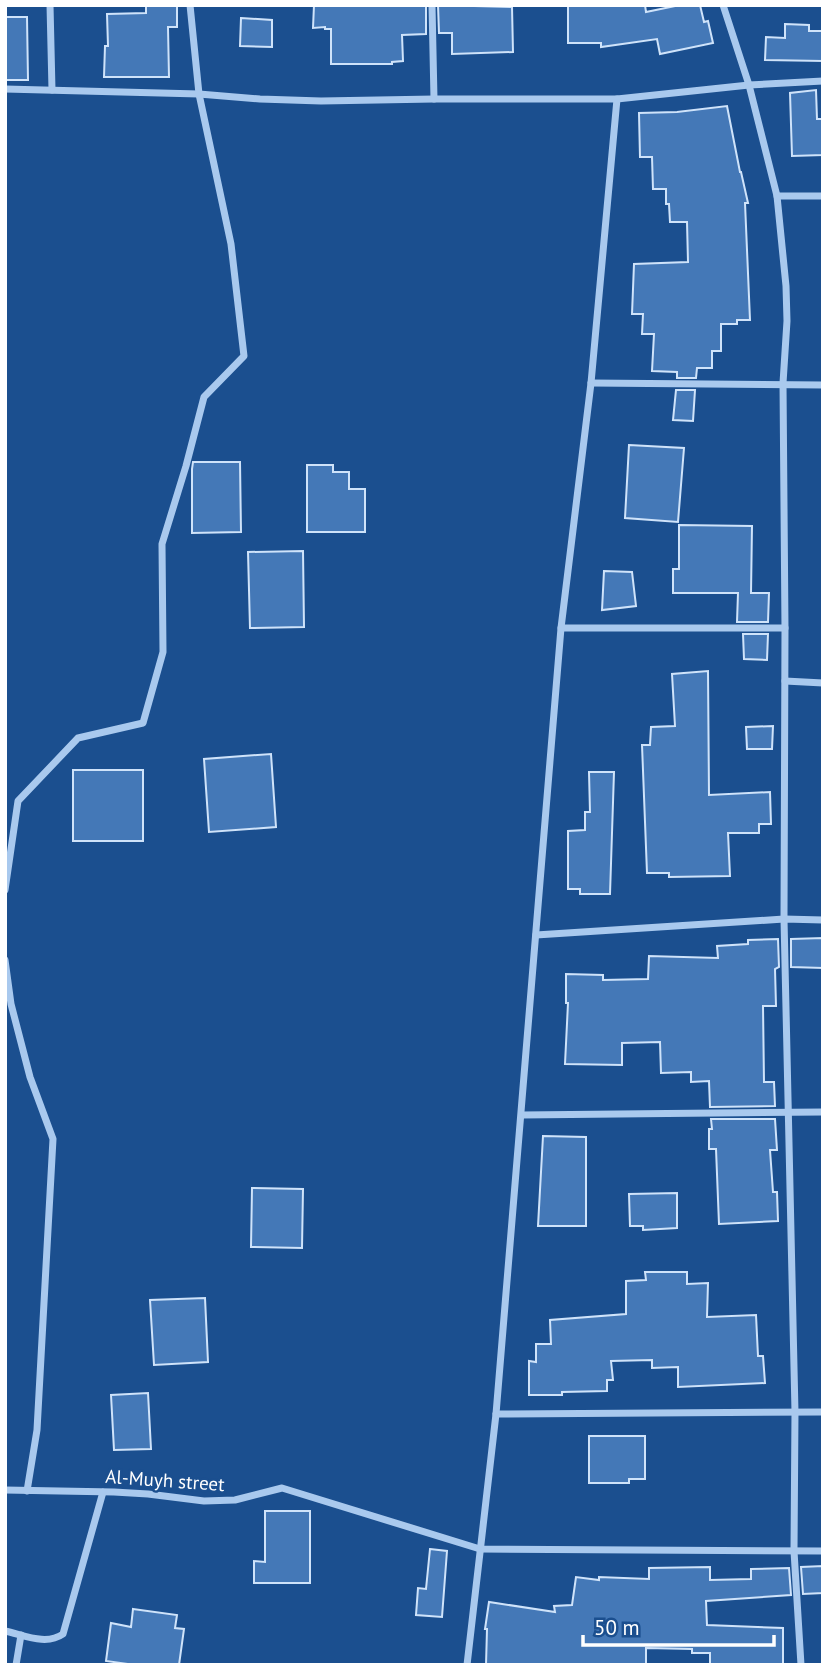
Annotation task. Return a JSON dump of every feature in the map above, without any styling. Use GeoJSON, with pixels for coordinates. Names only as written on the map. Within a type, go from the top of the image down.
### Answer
{"type":"FeatureCollection","features":[{"type":"Feature","properties":{"kind":"street"},"geometry":{"type":"LineString","coordinates":[[50,5],[52,90]]}},
{"type":"Feature","properties":{"kind":"street"},"geometry":{"type":"LineString","coordinates":[[5,890],[18,801],[78,738],[144,723],[163,652],[162,544],[204,397],[244,356],[231,244],[199,94],[190,5]]}},
{"type":"Feature","properties":{"kind":"street"},"geometry":{"type":"LineString","coordinates":[[432,5],[434,99]]}},
{"type":"Feature","properties":{"kind":"street"},"geometry":{"type":"LineString","coordinates":[[723,5],[749,85],[777,196],[786,286],[783,383],[784,919],[795,1412],[794,1551],[801,1665]]}},
{"type":"Feature","properties":{"kind":"street"},"geometry":{"type":"LineString","coordinates":[[5,89],[199,94],[321,101],[617,99],[749,85],[823,81]]}},
{"type":"Feature","properties":{"kind":"street"},"geometry":{"type":"LineString","coordinates":[[467,1665],[496,1414],[562,628],[591,383],[617,99]]}},
{"type":"Feature","properties":{"kind":"street"},"geometry":{"type":"LineString","coordinates":[[777,196],[823,196]]}},
{"type":"Feature","properties":{"kind":"street"},"geometry":{"type":"LineString","coordinates":[[591,383],[823,385]]}},
{"type":"Feature","properties":{"kind":"street"},"geometry":{"type":"LineString","coordinates":[[562,628],[785,628]]}},
{"type":"Feature","properties":{"kind":"street"},"geometry":{"type":"LineString","coordinates":[[785,681],[823,683]]}},
{"type":"Feature","properties":{"kind":"street"},"geometry":{"type":"LineString","coordinates":[[536,935],[784,919],[823,920]]}},
{"type":"Feature","properties":{"kind":"street"},"geometry":{"type":"LineString","coordinates":[[5,960],[11,1004],[30,1077],[53,1139],[37,1430],[27,1491]]}},
{"type":"Feature","properties":{"kind":"street"},"geometry":{"type":"LineString","coordinates":[[522,1115],[823,1112]]}},
{"type":"Feature","properties":{"kind":"street"},"geometry":{"type":"LineString","coordinates":[[496,1414],[823,1412]]}},
{"type":"Feature","properties":{"kind":"street","name":"Al-Muyh street"},"geometry":{"type":"LineString","coordinates":[[5,1490],[148,1494],[204,1501],[234,1500],[282,1488],[480,1549],[823,1551]]}},
{"type":"Feature","properties":{"kind":"street"},"geometry":{"type":"LineString","coordinates":[[5,1631],[47,1640],[57,1639],[63,1634],[103,1492]]}},
{"type":"Feature","properties":{"kind":"street"},"geometry":{"type":"LineString","coordinates":[[16,1665],[21,1634]]}},
{"type":"Feature","properties":{"kind":"building"},"geometry":{"type":"Polygon","coordinates":[[[146,5],[177,5],[177,27],[168,27],[169,77],[104,77],[105,46],[108,46],[107,14],[146,13],[146,5]]]}},
{"type":"Feature","properties":{"kind":"building"},"geometry":{"type":"Polygon","coordinates":[[[314,5],[426,5],[426,34],[402,35],[403,61],[392,64],[331,64],[331,29],[313,28],[314,5]]]}},
{"type":"Feature","properties":{"kind":"building"},"geometry":{"type":"Polygon","coordinates":[[[438,5],[512,7],[513,52],[452,54],[452,33],[439,33],[438,5]]]}},
{"type":"Feature","properties":{"kind":"building"},"geometry":{"type":"Polygon","coordinates":[[[568,5],[645,5],[646,12],[680,5],[700,5],[704,22],[708,21],[713,43],[660,54],[657,39],[601,47],[601,43],[568,43],[568,5]]]}},
{"type":"Feature","properties":{"kind":"building"},"geometry":{"type":"Polygon","coordinates":[[[5,17],[27,17],[28,80],[5,80],[5,17]]]}},
{"type":"Feature","properties":{"kind":"building"},"geometry":{"type":"Polygon","coordinates":[[[241,18],[272,20],[272,47],[240,46],[241,18]]]}},
{"type":"Feature","properties":{"kind":"building"},"geometry":{"type":"Polygon","coordinates":[[[785,24],[809,25],[809,31],[823,31],[823,61],[765,60],[766,37],[785,38],[785,24]]]}},
{"type":"Feature","properties":{"kind":"building"},"geometry":{"type":"Polygon","coordinates":[[[816,90],[817,119],[823,119],[823,155],[792,156],[790,93],[816,90]]]}},
{"type":"Feature","properties":{"kind":"building"},"geometry":{"type":"Polygon","coordinates":[[[727,106],[748,203],[745,203],[750,320],[737,320],[737,324],[721,324],[721,351],[712,351],[712,368],[697,368],[696,378],[677,378],[677,372],[652,371],[654,334],[642,334],[643,314],[632,314],[634,264],[688,262],[687,222],[670,222],[666,189],[653,189],[652,157],[640,157],[639,113],[727,106]]]}},
{"type":"Feature","properties":{"kind":"building"},"geometry":{"type":"Polygon","coordinates":[[[676,390],[695,390],[693,421],[673,420],[676,390]]]}},
{"type":"Feature","properties":{"kind":"building"},"geometry":{"type":"Polygon","coordinates":[[[629,445],[684,448],[678,522],[625,518],[629,445]]]}},
{"type":"Feature","properties":{"kind":"building"},"geometry":{"type":"Polygon","coordinates":[[[193,462],[240,462],[241,532],[192,533],[193,462]]]}},
{"type":"Feature","properties":{"kind":"building"},"geometry":{"type":"Polygon","coordinates":[[[307,465],[333,465],[333,472],[349,472],[349,489],[365,489],[365,532],[307,532],[307,465]]]}},
{"type":"Feature","properties":{"kind":"building"},"geometry":{"type":"Polygon","coordinates":[[[679,525],[752,526],[751,593],[769,593],[768,622],[737,622],[738,593],[673,593],[673,569],[679,569],[679,525]]]}},
{"type":"Feature","properties":{"kind":"building"},"geometry":{"type":"Polygon","coordinates":[[[303,551],[304,627],[250,628],[248,552],[303,551]]]}},
{"type":"Feature","properties":{"kind":"building"},"geometry":{"type":"Polygon","coordinates":[[[604,571],[632,572],[636,606],[602,610],[604,571]]]}},
{"type":"Feature","properties":{"kind":"building"},"geometry":{"type":"Polygon","coordinates":[[[743,634],[768,634],[767,660],[744,659],[743,634]]]}},
{"type":"Feature","properties":{"kind":"building"},"geometry":{"type":"Polygon","coordinates":[[[708,671],[709,795],[770,792],[771,824],[759,824],[759,833],[728,833],[730,876],[669,877],[669,873],[647,873],[642,745],[650,745],[651,727],[675,726],[672,674],[708,671]]]}},
{"type":"Feature","properties":{"kind":"building"},"geometry":{"type":"Polygon","coordinates":[[[773,726],[772,749],[747,749],[746,727],[773,726]]]}},
{"type":"Feature","properties":{"kind":"building"},"geometry":{"type":"Polygon","coordinates":[[[271,754],[276,827],[209,832],[204,759],[271,754]]]}},
{"type":"Feature","properties":{"kind":"building"},"geometry":{"type":"Polygon","coordinates":[[[73,770],[143,770],[143,841],[73,841],[73,770]]]}},
{"type":"Feature","properties":{"kind":"building"},"geometry":{"type":"Polygon","coordinates":[[[589,772],[614,772],[610,894],[580,894],[580,889],[568,889],[568,831],[585,830],[585,812],[590,812],[589,772]]]}},
{"type":"Feature","properties":{"kind":"building"},"geometry":{"type":"Polygon","coordinates":[[[823,938],[823,968],[791,967],[791,939],[823,938]]]}},
{"type":"Feature","properties":{"kind":"building"},"geometry":{"type":"Polygon","coordinates":[[[778,939],[779,967],[775,969],[776,1006],[763,1006],[764,1082],[774,1082],[775,1106],[710,1107],[709,1081],[691,1082],[691,1072],[661,1073],[660,1042],[622,1043],[622,1065],[565,1064],[568,1003],[566,974],[603,975],[603,980],[648,979],[649,956],[718,958],[717,946],[748,944],[748,940],[778,939]]]}},
{"type":"Feature","properties":{"kind":"building"},"geometry":{"type":"Polygon","coordinates":[[[711,1119],[775,1119],[777,1150],[770,1150],[773,1192],[777,1192],[778,1221],[719,1224],[716,1149],[709,1149],[711,1119]]]}},
{"type":"Feature","properties":{"kind":"building"},"geometry":{"type":"Polygon","coordinates":[[[543,1136],[586,1137],[586,1226],[538,1226],[543,1136]]]}},
{"type":"Feature","properties":{"kind":"building"},"geometry":{"type":"Polygon","coordinates":[[[252,1188],[303,1189],[302,1248],[251,1247],[252,1188]]]}},
{"type":"Feature","properties":{"kind":"building"},"geometry":{"type":"Polygon","coordinates":[[[677,1193],[677,1228],[643,1230],[643,1226],[630,1226],[629,1194],[677,1193]]]}},
{"type":"Feature","properties":{"kind":"building"},"geometry":{"type":"Polygon","coordinates":[[[645,1272],[687,1272],[687,1284],[708,1283],[707,1317],[756,1315],[758,1356],[763,1356],[765,1383],[678,1387],[678,1367],[652,1368],[652,1360],[611,1361],[613,1380],[607,1380],[607,1391],[529,1395],[529,1361],[536,1362],[536,1344],[551,1344],[550,1320],[626,1314],[626,1281],[646,1280],[645,1272]]]}},
{"type":"Feature","properties":{"kind":"building"},"geometry":{"type":"Polygon","coordinates":[[[205,1298],[208,1362],[154,1365],[150,1300],[205,1298]]]}},
{"type":"Feature","properties":{"kind":"building"},"geometry":{"type":"Polygon","coordinates":[[[148,1393],[151,1449],[114,1450],[111,1395],[148,1393]]]}},
{"type":"Feature","properties":{"kind":"building"},"geometry":{"type":"Polygon","coordinates":[[[589,1436],[645,1436],[645,1479],[629,1479],[629,1483],[589,1483],[589,1436]]]}},
{"type":"Feature","properties":{"kind":"building"},"geometry":{"type":"Polygon","coordinates":[[[265,1511],[310,1511],[310,1583],[254,1583],[254,1561],[265,1562],[265,1511]]]}},
{"type":"Feature","properties":{"kind":"building"},"geometry":{"type":"Polygon","coordinates":[[[430,1549],[447,1551],[442,1617],[416,1615],[418,1588],[426,1589],[430,1549]]]}},
{"type":"Feature","properties":{"kind":"building"},"geometry":{"type":"Polygon","coordinates":[[[823,1566],[823,1593],[803,1594],[801,1567],[823,1566]]]}},
{"type":"Feature","properties":{"kind":"building"},"geometry":{"type":"Polygon","coordinates":[[[710,1567],[710,1580],[751,1579],[751,1569],[789,1568],[791,1595],[706,1601],[707,1625],[783,1628],[783,1665],[710,1665],[710,1653],[692,1653],[692,1649],[646,1648],[646,1665],[486,1665],[485,1629],[489,1602],[555,1612],[554,1606],[572,1605],[576,1577],[599,1580],[599,1577],[649,1579],[649,1568],[710,1567]]]}},
{"type":"Feature","properties":{"kind":"building"},"geometry":{"type":"Polygon","coordinates":[[[133,1609],[177,1615],[175,1628],[184,1629],[179,1665],[135,1665],[106,1661],[111,1623],[131,1627],[133,1609]]]}}]}
